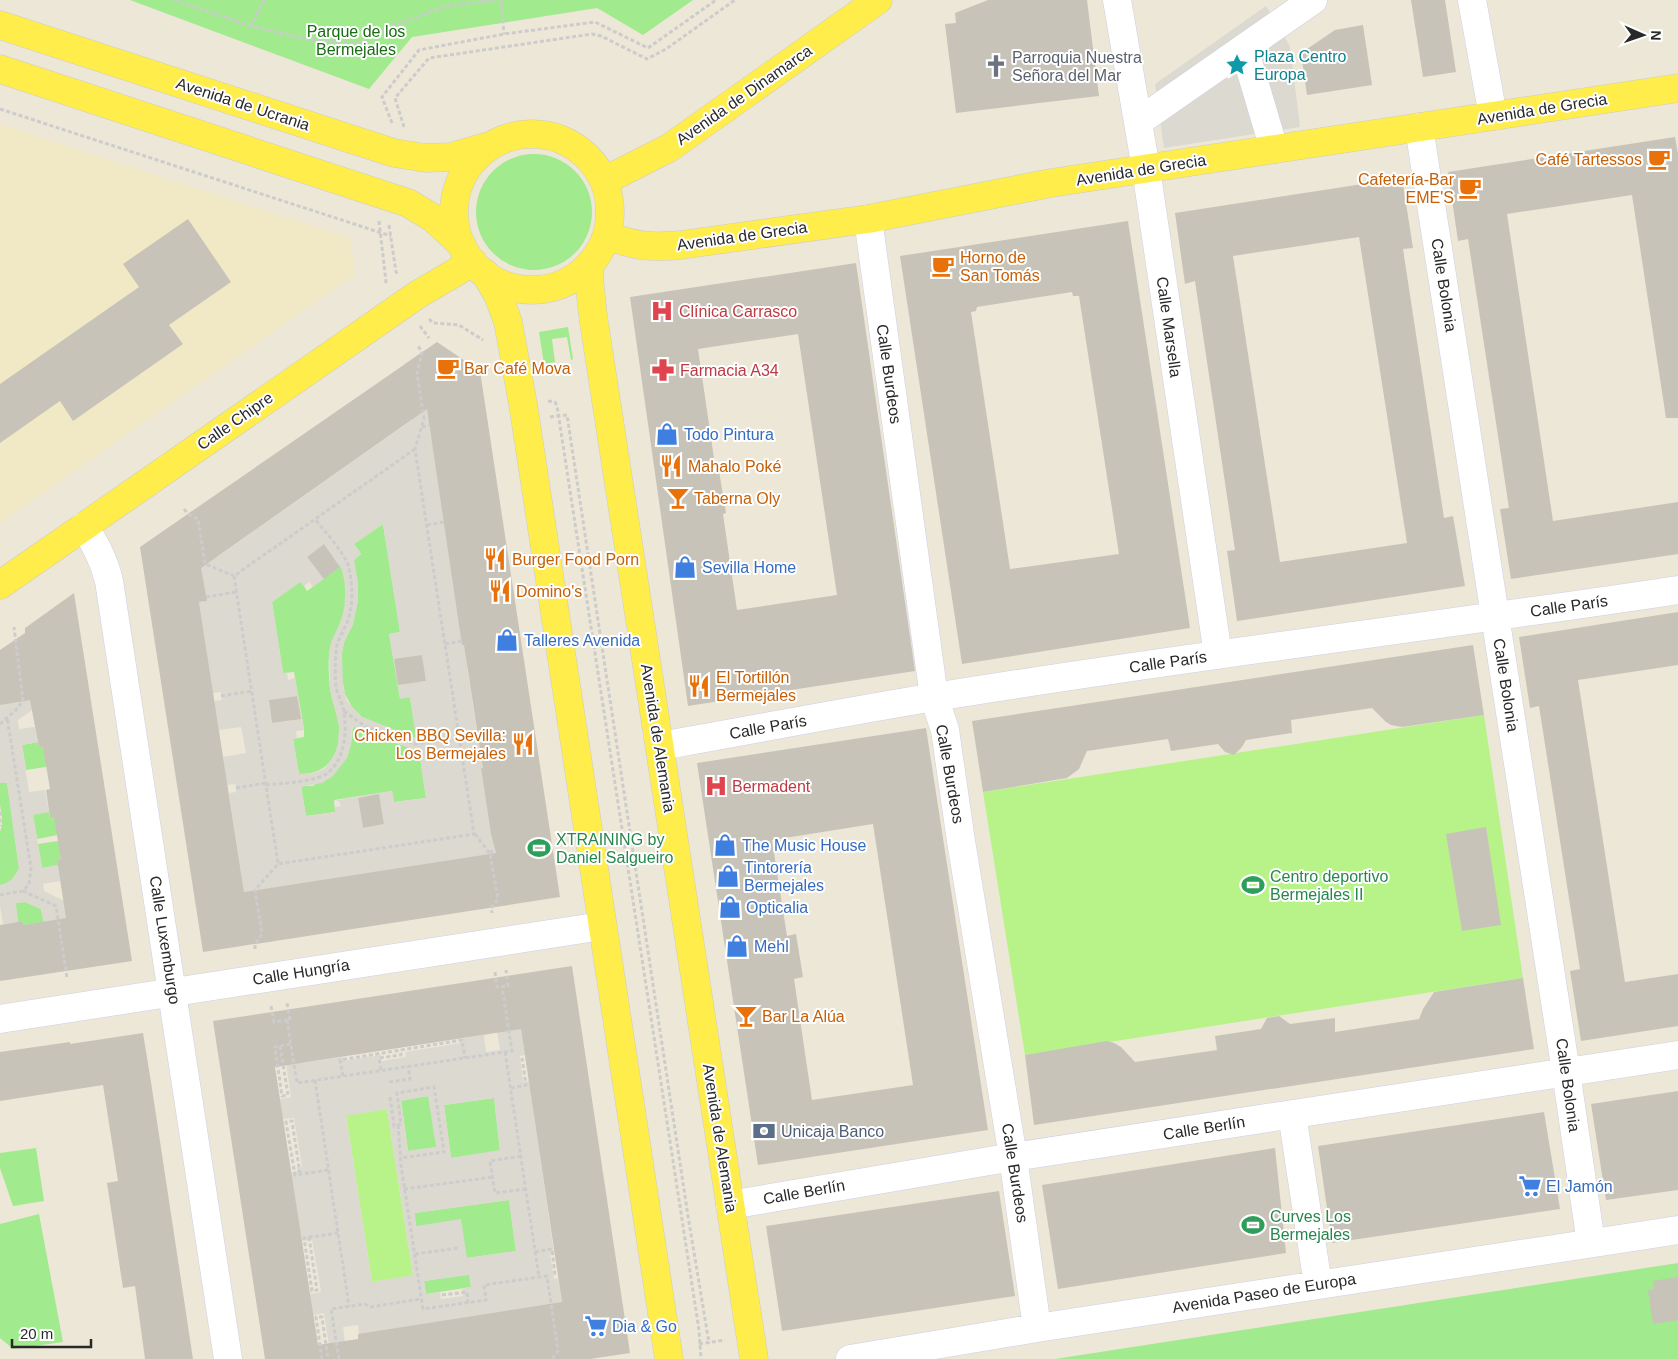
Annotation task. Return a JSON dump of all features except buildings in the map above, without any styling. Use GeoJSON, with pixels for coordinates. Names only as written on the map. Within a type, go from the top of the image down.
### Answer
{"type":"FeatureCollection","features":[{"type":"Feature","properties":{"kind":"main road","name":"Avenida de Dinamarca"},"geometry":{"type":"LineString","coordinates":[[604,181],[669,148],[878,0]]}},
{"type":"Feature","properties":{"kind":"main road","name":"Avenida de Ucrania"},"geometry":{"type":"LineString","coordinates":[[0,25],[387,151],[426,158],[451,157],[489,146]]}},
{"type":"Feature","properties":{"kind":"main road"},"geometry":{"type":"LineString","coordinates":[[0,69],[392,197],[422,210],[433,218],[473,260],[507,285],[531,290],[563,283],[577,275],[597,255],[607,236],[610,208],[604,181],[596,166],[571,143],[555,136],[521,134],[489,146],[475,158],[464,173],[457,191],[454,209],[456,227],[473,260],[505,310],[512,341],[669,1359]]}},
{"type":"Feature","properties":{"kind":"main road","name":"Avenida de Grecia"},"geometry":{"type":"LineString","coordinates":[[607,236],[638,245],[658,247],[868,219],[1051,184],[1678,88]]}},
{"type":"Feature","properties":{"kind":"main road","name":"Calle Chipre"},"geometry":{"type":"LineString","coordinates":[[0,585],[417,295],[473,260]]}},
{"type":"Feature","properties":{"kind":"main road","name":"Avenida de Alemania"},"geometry":{"type":"LineString","coordinates":[[590,264],[589,278],[593,316],[754,1359]]}},
{"type":"Feature","properties":{"kind":"street","name":"Calle Marsella"},"geometry":{"type":"LineString","coordinates":[[1117,0],[1146,169],[1218,655]]}},
{"type":"Feature","properties":{"kind":"street"},"geometry":{"type":"LineString","coordinates":[[1138,122],[1312,0]]}},
{"type":"Feature","properties":{"kind":"street"},"geometry":{"type":"LineString","coordinates":[[1472,0],[1493,116]]}},
{"type":"Feature","properties":{"kind":"street"},"geometry":{"type":"LineString","coordinates":[[1244,48],[1274,150]]}},
{"type":"Feature","properties":{"kind":"street","name":"Calle Bolonia"},"geometry":{"type":"LineString","coordinates":[[1419,127],[1591,1243]]}},
{"type":"Feature","properties":{"kind":"street","name":"Calle Burdeos"},"geometry":{"type":"LineString","coordinates":[[868,219],[934,697],[945,730],[1013,1157],[1037,1328]]}},
{"type":"Feature","properties":{"kind":"street","name":"Calle Luxemburgo"},"geometry":{"type":"LineString","coordinates":[[84,526],[99,551],[110,581],[228,1359]]}},
{"type":"Feature","properties":{"kind":"street","name":"Calle París"},"geometry":{"type":"LineString","coordinates":[[660,746],[934,697],[1678,590]]}},
{"type":"Feature","properties":{"kind":"street","name":"Calle Hungría"},"geometry":{"type":"LineString","coordinates":[[0,1019],[602,926]]}},
{"type":"Feature","properties":{"kind":"street","name":"Calle Berlín"},"geometry":{"type":"LineString","coordinates":[[730,1205],[1013,1157],[1678,1054]]}},
{"type":"Feature","properties":{"kind":"street"},"geometry":{"type":"LineString","coordinates":[[1292,1114],[1318,1285]]}},
{"type":"Feature","properties":{"kind":"street","name":"Avenida Paseo de Europa"},"geometry":{"type":"LineString","coordinates":[[850,1359],[1037,1328],[1678,1230]]}},
{"type":"Feature","properties":{"kind":"path"},"geometry":{"type":"LineString","coordinates":[[174,0],[250,26],[306,39],[356,44],[392,26],[446,6],[494,0]]}},
{"type":"Feature","properties":{"kind":"path"},"geometry":{"type":"LineString","coordinates":[[250,26],[264,0]]}},
{"type":"Feature","properties":{"kind":"path"},"geometry":{"type":"LineString","coordinates":[[502,0],[504,34],[595,22],[648,48],[716,0]]}},
{"type":"Feature","properties":{"kind":"path"},"geometry":{"type":"LineString","coordinates":[[405,155],[409,140],[395,98],[429,58],[592,34],[601,36],[647,59],[666,49],[735,0]]}},
{"type":"Feature","properties":{"kind":"path"},"geometry":{"type":"LineString","coordinates":[[0,109],[391,236]]}},
{"type":"Feature","properties":{"kind":"path"},"geometry":{"type":"LineString","coordinates":[[392,197],[388,217],[396,272],[401,280]]}},
{"type":"Feature","properties":{"kind":"path"},"geometry":{"type":"LineString","coordinates":[[430,321],[432,323],[464,327],[488,343]]}},
{"type":"Feature","properties":{"kind":"path"},"geometry":{"type":"LineString","coordinates":[[417,323],[428,338]]}},
{"type":"Feature","properties":{"kind":"path"},"geometry":{"type":"LineString","coordinates":[[418,346],[422,352],[417,374],[424,418],[415,449],[474,834],[489,852],[498,899],[491,908],[492,913]]}},
{"type":"Feature","properties":{"kind":"path"},"geometry":{"type":"LineString","coordinates":[[542,402],[555,402],[558,416],[701,1359]]}},
{"type":"Feature","properties":{"kind":"path"},"geometry":{"type":"LineString","coordinates":[[545,418],[567,415],[688,1216],[709,1343]]}},
{"type":"Feature","properties":{"kind":"path"},"geometry":{"type":"LineString","coordinates":[[422,427],[429,425]]}},
{"type":"Feature","properties":{"kind":"path"},"geometry":{"type":"LineString","coordinates":[[234,576],[415,449]]}},
{"type":"Feature","properties":{"kind":"path"},"geometry":{"type":"LineString","coordinates":[[184,509],[188,514],[198,519],[205,564],[234,576]]}},
{"type":"Feature","properties":{"kind":"path"},"geometry":{"type":"LineString","coordinates":[[236,788],[314,780],[329,772],[341,756],[345,737],[344,711],[336,688],[336,654],[337,645],[347,623],[352,599],[352,585],[347,563],[315,518]]}},
{"type":"Feature","properties":{"kind":"path"},"geometry":{"type":"LineString","coordinates":[[427,524],[444,522]]}},
{"type":"Feature","properties":{"kind":"path"},"geometry":{"type":"LineString","coordinates":[[234,576],[278,864]]}},
{"type":"Feature","properties":{"kind":"path"},"geometry":{"type":"LineString","coordinates":[[206,597],[236,592]]}},
{"type":"Feature","properties":{"kind":"path"},"geometry":{"type":"LineString","coordinates":[[0,724],[23,701],[14,628]]}},
{"type":"Feature","properties":{"kind":"path"},"geometry":{"type":"LineString","coordinates":[[445,644],[462,641]]}},
{"type":"Feature","properties":{"kind":"path"},"geometry":{"type":"LineString","coordinates":[[221,696],[252,691]]}},
{"type":"Feature","properties":{"kind":"path"},"geometry":{"type":"LineString","coordinates":[[344,711],[366,727],[415,744],[460,738]]}},
{"type":"Feature","properties":{"kind":"path"},"geometry":{"type":"LineString","coordinates":[[8,718],[30,868],[29,884],[23,891]]}},
{"type":"Feature","properties":{"kind":"path"},"geometry":{"type":"LineString","coordinates":[[462,754],[480,751]]}},
{"type":"Feature","properties":{"kind":"path"},"geometry":{"type":"LineString","coordinates":[[0,812],[0,826]]}},
{"type":"Feature","properties":{"kind":"path"},"geometry":{"type":"LineString","coordinates":[[255,949],[255,944],[262,934],[255,890],[278,864],[474,834]]}},
{"type":"Feature","properties":{"kind":"path"},"geometry":{"type":"LineString","coordinates":[[489,852],[495,851]]}},
{"type":"Feature","properties":{"kind":"path"},"geometry":{"type":"LineString","coordinates":[[620,863],[652,858]]}},
{"type":"Feature","properties":{"kind":"path"},"geometry":{"type":"LineString","coordinates":[[0,895],[23,891],[56,906],[67,978]]}},
{"type":"Feature","properties":{"kind":"path"},"geometry":{"type":"LineString","coordinates":[[494,972],[497,987],[508,986],[506,970]]}},
{"type":"Feature","properties":{"kind":"path"},"geometry":{"type":"LineString","coordinates":[[287,1020],[297,1083],[512,1051],[502,987]]}},
{"type":"Feature","properties":{"kind":"path"},"geometry":{"type":"LineString","coordinates":[[271,1006],[274,1022],[290,1020],[287,1003]]}},
{"type":"Feature","properties":{"kind":"path"},"geometry":{"type":"LineString","coordinates":[[343,1076],[340,1060],[462,1040],[465,1058]]}},
{"type":"Feature","properties":{"kind":"path"},"geometry":{"type":"LineString","coordinates":[[280,1046],[288,1095],[282,1096],[275,1047],[280,1046],[291,1044]]}},
{"type":"Feature","properties":{"kind":"path"},"geometry":{"type":"LineString","coordinates":[[381,1070],[379,1058],[401,1055],[401,1050]]}},
{"type":"Feature","properties":{"kind":"path"},"geometry":{"type":"LineString","coordinates":[[505,1052],[539,1277]]}},
{"type":"Feature","properties":{"kind":"path"},"geometry":{"type":"LineString","coordinates":[[510,1088],[526,1085],[522,1058]]}},
{"type":"Feature","properties":{"kind":"path"},"geometry":{"type":"LineString","coordinates":[[389,1082],[410,1079],[408,1066]]}},
{"type":"Feature","properties":{"kind":"path"},"geometry":{"type":"LineString","coordinates":[[314,1080],[349,1306]]}},
{"type":"Feature","properties":{"kind":"path"},"geometry":{"type":"LineString","coordinates":[[400,1158],[444,1152],[434,1087],[396,1092],[401,1124],[398,1125],[400,1158],[423,1309],[486,1300],[484,1285],[547,1276],[558,1351],[552,1359]]}},
{"type":"Feature","properties":{"kind":"path"},"geometry":{"type":"LineString","coordinates":[[390,1097],[394,1126],[398,1125]]}},
{"type":"Feature","properties":{"kind":"path"},"geometry":{"type":"LineString","coordinates":[[300,1174],[292,1121],[286,1122],[295,1175],[328,1170]]}},
{"type":"Feature","properties":{"kind":"path"},"geometry":{"type":"LineString","coordinates":[[521,1156],[490,1161],[495,1194],[526,1189]]}},
{"type":"Feature","properties":{"kind":"path"},"geometry":{"type":"LineString","coordinates":[[404,1189],[493,1177]]}},
{"type":"Feature","properties":{"kind":"path"},"geometry":{"type":"LineString","coordinates":[[309,1237],[317,1290],[312,1291],[304,1238],[309,1237],[338,1233]]}},
{"type":"Feature","properties":{"kind":"path"},"geometry":{"type":"LineString","coordinates":[[415,1254],[459,1248]]}},
{"type":"Feature","properties":{"kind":"path"},"geometry":{"type":"LineString","coordinates":[[535,1252],[552,1249],[556,1276]]}},
{"type":"Feature","properties":{"kind":"path"},"geometry":{"type":"LineString","coordinates":[[442,1295],[467,1292],[468,1303]]}},
{"type":"Feature","properties":{"kind":"path"},"geometry":{"type":"LineString","coordinates":[[339,1359],[331,1309],[365,1304],[370,1307],[421,1299]]}},
{"type":"Feature","properties":{"kind":"path"},"geometry":{"type":"LineString","coordinates":[[322,1359],[316,1318],[322,1317],[328,1359]]}},
{"type":"Feature","properties":{"kind":"path"},"geometry":{"type":"LineString","coordinates":[[692,1345],[733,1339]]}},
{"type":"Feature","properties":{"kind":"shaded area","name":"Plaza Centro Europa"},"geometry":{"type":"Polygon","coordinates":[[[1266,6],[1290,46],[1300,127],[1164,148],[1155,84],[1266,6]]]}},
{"type":"Feature","properties":{"kind":"shaded area"},"geometry":{"type":"Polygon","coordinates":[[[0,124],[350,238],[355,275],[0,523],[0,124]]]}},
{"type":"Feature","properties":{"kind":"shaded area"},"geometry":{"type":"Polygon","coordinates":[[[425,350],[436,421],[429,422],[429,425],[470,644],[467,668],[478,737],[484,737],[486,747],[480,748],[480,754],[487,754],[489,767],[481,769],[492,838],[500,837],[495,848],[510,905],[487,908],[479,856],[267,889],[275,941],[252,944],[229,793],[236,792],[236,788],[235,784],[227,785],[223,757],[246,753],[241,727],[219,730],[214,701],[222,700],[221,692],[213,693],[199,602],[207,601],[198,594],[186,515],[208,501],[217,557],[412,420],[404,364],[425,350]],[[383,524],[354,544],[361,554],[354,560],[358,582],[358,600],[353,624],[344,642],[342,653],[343,686],[347,701],[362,717],[416,738],[410,697],[400,699],[389,634],[400,632],[383,524]],[[324,544],[307,557],[317,570],[329,575],[313,587],[309,582],[304,586],[300,582],[272,602],[283,673],[287,673],[288,680],[295,678],[304,730],[296,731],[297,738],[304,737],[293,739],[299,774],[314,773],[325,768],[335,754],[338,745],[339,726],[330,689],[329,654],[331,642],[341,621],[344,609],[346,586],[341,567],[324,544]],[[422,655],[394,661],[396,674],[408,673],[410,683],[426,681],[422,655]],[[297,696],[269,700],[272,723],[290,721],[289,712],[299,710],[297,696]],[[352,726],[351,744],[347,758],[333,776],[322,783],[301,787],[306,816],[335,812],[335,807],[341,806],[339,801],[333,801],[392,791],[394,802],[426,798],[419,751],[365,733],[352,726]],[[376,795],[358,798],[363,828],[384,824],[381,805],[376,795]]]}},
{"type":"Feature","properties":{"kind":"shaded area"},"geometry":{"type":"Polygon","coordinates":[[[3,650],[42,703],[18,720],[19,729],[35,727],[38,742],[22,745],[29,792],[45,790],[49,812],[33,815],[42,868],[58,865],[60,881],[43,884],[44,891],[74,906],[76,917],[45,928],[41,909],[25,902],[16,903],[18,922],[3,924],[0,906],[0,885],[14,878],[19,868],[7,783],[0,783],[0,705],[3,650]]]}},
{"type":"Feature","properties":{"kind":"shaded area"},"geometry":{"type":"Polygon","coordinates":[[[513,981],[525,1055],[520,1056],[523,1082],[529,1081],[554,1253],[550,1254],[554,1279],[558,1278],[571,1358],[359,1334],[358,1325],[343,1327],[347,1359],[331,1359],[324,1313],[313,1315],[310,1294],[321,1292],[312,1240],[301,1241],[291,1172],[297,1171],[297,1168],[302,1167],[294,1118],[283,1119],[280,1099],[291,1097],[284,1049],[302,1063],[343,1057],[344,1061],[381,1055],[382,1061],[406,1057],[405,1052],[460,1043],[460,1039],[484,1035],[486,1052],[500,1050],[490,985],[513,981]],[[428,1096],[401,1101],[408,1151],[436,1147],[428,1096]],[[494,1098],[444,1105],[451,1158],[500,1150],[494,1098]],[[387,1109],[346,1116],[372,1282],[413,1275],[387,1109]],[[509,1200],[415,1213],[416,1226],[461,1219],[467,1258],[516,1251],[509,1200]],[[469,1275],[424,1281],[426,1294],[440,1292],[441,1299],[463,1296],[462,1289],[471,1287],[469,1275]]]}},
{"type":"Feature","properties":{"kind":"green space","name":"Parque de los Bermejales"},"geometry":{"type":"Polygon","coordinates":[[[130,0],[693,0],[643,35],[597,8],[412,37],[369,89],[130,0]]]}},
{"type":"Feature","properties":{"kind":"green space"},"geometry":{"type":"Polygon","coordinates":[[[534,154],[556,158],[575,171],[588,190],[592,212],[588,234],[575,253],[556,266],[534,270],[512,266],[493,253],[480,234],[476,212],[480,190],[493,171],[512,158],[534,154]]]}},
{"type":"Feature","properties":{"kind":"green space"},"geometry":{"type":"Polygon","coordinates":[[[568,327],[573,359],[571,360],[567,337],[552,339],[555,362],[544,364],[539,332],[568,327]]]}},
{"type":"Feature","properties":{"kind":"green space"},"geometry":{"type":"Polygon","coordinates":[[[383,524],[400,632],[389,634],[400,698],[410,697],[417,739],[362,717],[352,707],[345,694],[342,678],[344,642],[353,624],[358,600],[354,560],[361,554],[354,544],[383,524]]]}},
{"type":"Feature","properties":{"kind":"green space"},"geometry":{"type":"Polygon","coordinates":[[[341,566],[345,588],[345,602],[343,616],[329,655],[330,689],[339,726],[338,745],[331,761],[325,767],[318,771],[299,774],[293,739],[304,737],[304,729],[294,672],[283,673],[272,602],[301,581],[307,591],[341,566]]]}},
{"type":"Feature","properties":{"kind":"green space","name":"Centro deportivo Bermejales II"},"geometry":{"type":"Polygon","coordinates":[[[1484,715],[1523,978],[1025,1055],[983,792],[1484,715]]]}},
{"type":"Feature","properties":{"kind":"green space"},"geometry":{"type":"Polygon","coordinates":[[[353,726],[372,735],[419,751],[426,798],[394,802],[392,791],[334,800],[335,812],[306,816],[301,786],[313,786],[347,758],[353,726]]]}},
{"type":"Feature","properties":{"kind":"green space"},"geometry":{"type":"Polygon","coordinates":[[[38,742],[39,747],[43,747],[52,766],[26,770],[22,745],[38,742]]]}},
{"type":"Feature","properties":{"kind":"green space"},"geometry":{"type":"Polygon","coordinates":[[[7,782],[19,868],[12,880],[0,885],[0,832],[2,820],[0,783],[7,782]]]}},
{"type":"Feature","properties":{"kind":"green space"},"geometry":{"type":"Polygon","coordinates":[[[49,812],[50,817],[55,817],[63,834],[37,839],[33,814],[49,812]]]}},
{"type":"Feature","properties":{"kind":"green space"},"geometry":{"type":"Polygon","coordinates":[[[64,840],[60,851],[61,860],[57,860],[58,865],[42,868],[38,844],[64,840]]]}},
{"type":"Feature","properties":{"kind":"green space"},"geometry":{"type":"Polygon","coordinates":[[[25,902],[41,909],[45,928],[33,924],[24,925],[23,921],[18,922],[15,903],[25,902]]]}},
{"type":"Feature","properties":{"kind":"green space"},"geometry":{"type":"Polygon","coordinates":[[[429,1096],[437,1147],[408,1151],[401,1100],[429,1096]]]}},
{"type":"Feature","properties":{"kind":"green space"},"geometry":{"type":"Polygon","coordinates":[[[494,1098],[500,1151],[451,1158],[444,1105],[494,1098]]]}},
{"type":"Feature","properties":{"kind":"green space"},"geometry":{"type":"Polygon","coordinates":[[[387,1109],[413,1276],[372,1282],[346,1115],[387,1109]]]}},
{"type":"Feature","properties":{"kind":"green space"},"geometry":{"type":"Polygon","coordinates":[[[36,1148],[44,1201],[13,1206],[0,1168],[0,1153],[36,1148]]]}},
{"type":"Feature","properties":{"kind":"green space"},"geometry":{"type":"Polygon","coordinates":[[[509,1200],[516,1251],[467,1258],[416,1226],[414,1213],[509,1200]]]}},
{"type":"Feature","properties":{"kind":"green space"},"geometry":{"type":"Polygon","coordinates":[[[39,1214],[63,1342],[13,1349],[0,1338],[0,1224],[39,1214]]]}},
{"type":"Feature","properties":{"kind":"green space"},"geometry":{"type":"Polygon","coordinates":[[[1678,1263],[1678,1359],[1055,1359],[1678,1263]]]}},
{"type":"Feature","properties":{"kind":"green space"},"geometry":{"type":"Polygon","coordinates":[[[469,1274],[471,1287],[426,1294],[424,1281],[469,1274]]]}},
{"type":"Feature","properties":{"kind":"place","name":"Plaza Centro Europa"},"geometry":{"type":"Point","coordinates":[1237,65]}},
{"type":"Feature","properties":{"kind":"place","name":"Parroquia Nuestra Señora del Mar"},"geometry":{"type":"Point","coordinates":[996,66]}},
{"type":"Feature","properties":{"kind":"place","name":"Café Tartessos"},"geometry":{"type":"Point","coordinates":[1659,159]}},
{"type":"Feature","properties":{"kind":"place","name":"Cafetería-Bar EME'S"},"geometry":{"type":"Point","coordinates":[1470,188]}},
{"type":"Feature","properties":{"kind":"place","name":"Horno de San Tomás"},"geometry":{"type":"Point","coordinates":[943,266]}},
{"type":"Feature","properties":{"kind":"place","name":"Clínica Carrasco"},"geometry":{"type":"Point","coordinates":[662,311]}},
{"type":"Feature","properties":{"kind":"place","name":"Bar Café Mova"},"geometry":{"type":"Point","coordinates":[448,368]}},
{"type":"Feature","properties":{"kind":"place","name":"Farmacia A34"},"geometry":{"type":"Point","coordinates":[663,370]}},
{"type":"Feature","properties":{"kind":"place","name":"Todo Pintura"},"geometry":{"type":"Point","coordinates":[667,434]}},
{"type":"Feature","properties":{"kind":"place","name":"Mahalo Poké"},"geometry":{"type":"Point","coordinates":[671,466]}},
{"type":"Feature","properties":{"kind":"place","name":"Taberna Oly"},"geometry":{"type":"Point","coordinates":[678,498]}},
{"type":"Feature","properties":{"kind":"place","name":"Burger Food Porn"},"geometry":{"type":"Point","coordinates":[495,559]}},
{"type":"Feature","properties":{"kind":"place","name":"Sevilla Home"},"geometry":{"type":"Point","coordinates":[685,567]}},
{"type":"Feature","properties":{"kind":"place","name":"Domino's"},"geometry":{"type":"Point","coordinates":[500,591]}},
{"type":"Feature","properties":{"kind":"place","name":"Talleres Avenida"},"geometry":{"type":"Point","coordinates":[507,640]}},
{"type":"Feature","properties":{"kind":"place","name":"El Tortillón Bermejales"},"geometry":{"type":"Point","coordinates":[699,686]}},
{"type":"Feature","properties":{"kind":"place","name":"Chicken BBQ Sevilla: Los Bermejales"},"geometry":{"type":"Point","coordinates":[523,744]}},
{"type":"Feature","properties":{"kind":"place","name":"Bermadent"},"geometry":{"type":"Point","coordinates":[716,786]}},
{"type":"Feature","properties":{"kind":"place","name":"The Music House"},"geometry":{"type":"Point","coordinates":[725,845]}},
{"type":"Feature","properties":{"kind":"place","name":"XTRAINING by Daniel Salgueiro"},"geometry":{"type":"Point","coordinates":[539,848]}},
{"type":"Feature","properties":{"kind":"place","name":"Tintorería Bermejales"},"geometry":{"type":"Point","coordinates":[728,876]}},
{"type":"Feature","properties":{"kind":"place","name":"Centro deportivo Bermejales II"},"geometry":{"type":"Point","coordinates":[1253,885]}},
{"type":"Feature","properties":{"kind":"place","name":"Opticalia"},"geometry":{"type":"Point","coordinates":[730,907]}},
{"type":"Feature","properties":{"kind":"place","name":"Mehl"},"geometry":{"type":"Point","coordinates":[737,946]}},
{"type":"Feature","properties":{"kind":"place","name":"Bar La Alúa"},"geometry":{"type":"Point","coordinates":[746,1016]}},
{"type":"Feature","properties":{"kind":"place","name":"Unicaja Banco"},"geometry":{"type":"Point","coordinates":[764,1131]}},
{"type":"Feature","properties":{"kind":"place","name":"El Jamón"},"geometry":{"type":"Point","coordinates":[1530,1186]}},
{"type":"Feature","properties":{"kind":"place","name":"Curves Los Bermejales"},"geometry":{"type":"Point","coordinates":[1253,1225]}},
{"type":"Feature","properties":{"kind":"place","name":"Dia & Go"},"geometry":{"type":"Point","coordinates":[596,1326]}}]}
